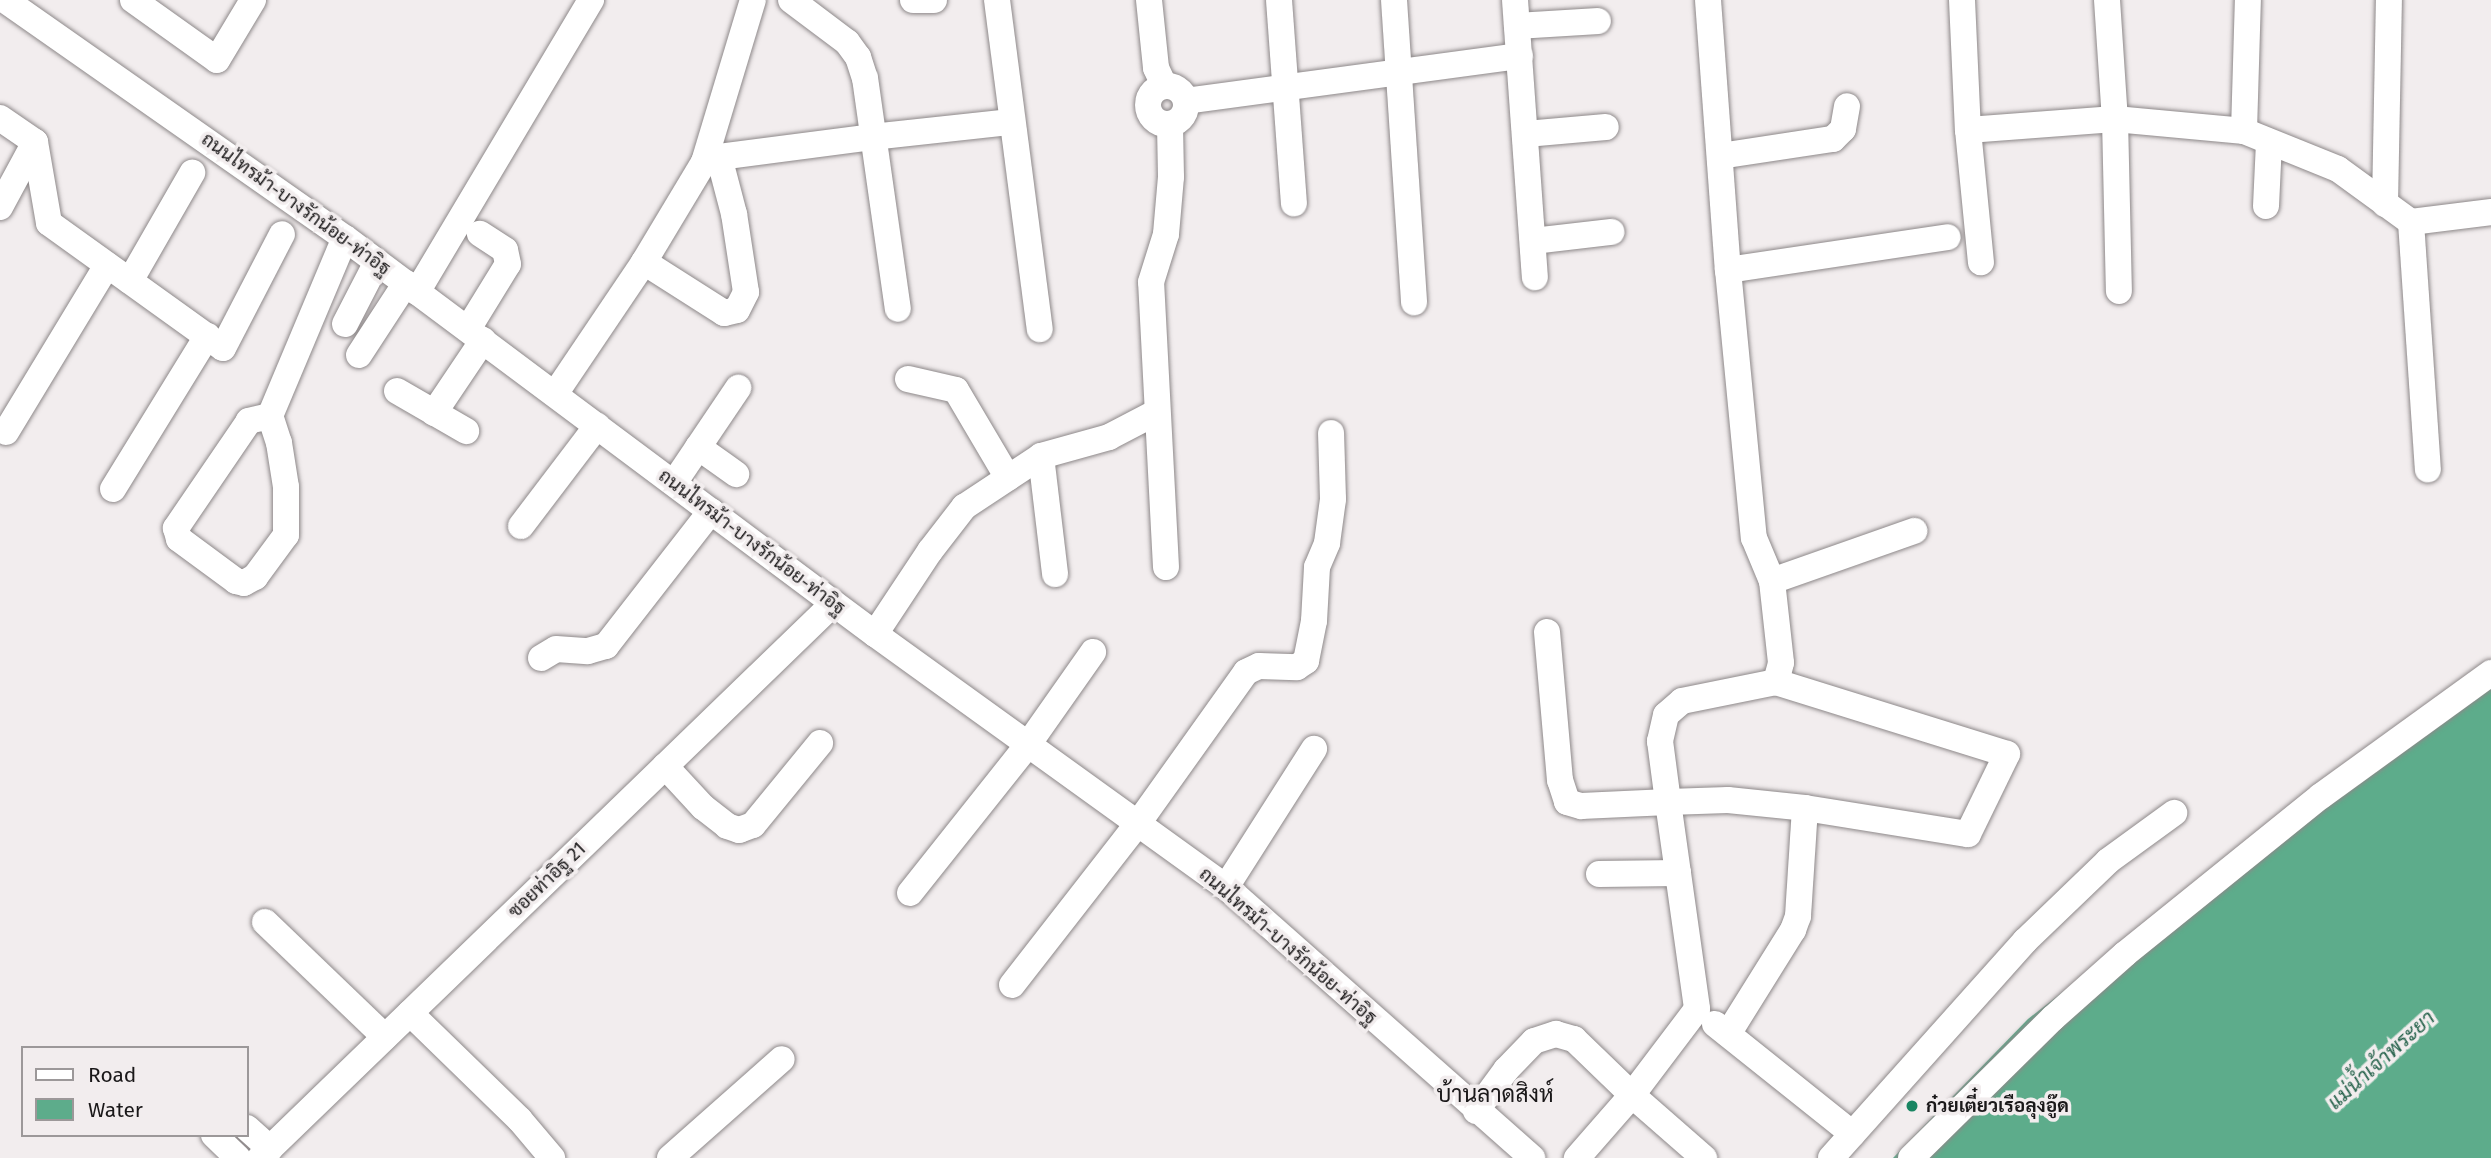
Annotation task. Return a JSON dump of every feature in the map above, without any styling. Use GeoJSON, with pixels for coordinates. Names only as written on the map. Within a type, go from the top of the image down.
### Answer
{"type":"FeatureCollection","features":[{"type":"Feature","properties":{"kind":"street","name":"ถนนไทรม้า-บางรักน้อย-ท่าอิฐ"},"geometry":{"type":"LineString","coordinates":[[5,0],[345,238],[1027,746],[1139,822],[1226,887],[1475,1111],[1532,1158]]}},
{"type":"Feature","properties":{"kind":"street"},"geometry":{"type":"LineString","coordinates":[[133,0],[217,60],[253,0]]}},
{"type":"Feature","properties":{"kind":"street"},"geometry":{"type":"LineString","coordinates":[[359,355],[412,288],[591,0]]}},
{"type":"Feature","properties":{"kind":"street"},"geometry":{"type":"LineString","coordinates":[[555,394],[711,160],[753,0]]}},
{"type":"Feature","properties":{"kind":"street"},"geometry":{"type":"LineString","coordinates":[[791,0],[848,43],[858,57],[865,78],[898,309]]}},
{"type":"Feature","properties":{"kind":"street"},"geometry":{"type":"LineString","coordinates":[[913,0],[934,0]]}},
{"type":"Feature","properties":{"kind":"street"},"geometry":{"type":"LineString","coordinates":[[997,0],[1040,329]]}},
{"type":"Feature","properties":{"kind":"street"},"geometry":{"type":"LineString","coordinates":[[1149,0],[1156,68],[1164,85]]}},
{"type":"Feature","properties":{"kind":"street"},"geometry":{"type":"LineString","coordinates":[[1279,0],[1294,203]]}},
{"type":"Feature","properties":{"kind":"street"},"geometry":{"type":"LineString","coordinates":[[1394,0],[1415,302]]}},
{"type":"Feature","properties":{"kind":"street"},"geometry":{"type":"LineString","coordinates":[[1515,0],[1535,277]]}},
{"type":"Feature","properties":{"kind":"street"},"geometry":{"type":"LineString","coordinates":[[1708,0],[1728,270],[1754,538],[1772,581],[1781,663],[1776,682]]}},
{"type":"Feature","properties":{"kind":"street"},"geometry":{"type":"LineString","coordinates":[[1962,0],[1968,130],[1981,262]]}},
{"type":"Feature","properties":{"kind":"street"},"geometry":{"type":"LineString","coordinates":[[2107,0],[2115,119],[2119,291]]}},
{"type":"Feature","properties":{"kind":"street"},"geometry":{"type":"LineString","coordinates":[[2244,131],[2248,0]]}},
{"type":"Feature","properties":{"kind":"street"},"geometry":{"type":"LineString","coordinates":[[2385,204],[2389,0]]}},
{"type":"Feature","properties":{"kind":"street"},"geometry":{"type":"LineString","coordinates":[[1517,26],[1598,21]]}},
{"type":"Feature","properties":{"kind":"street"},"geometry":{"type":"LineString","coordinates":[[1186,101],[1520,56]]}},
{"type":"Feature","properties":{"kind":"street"},"geometry":{"type":"LineString","coordinates":[[1164,85],[1178,89],[1186,101],[1184,113],[1170,124],[1154,119],[1148,110],[1151,93],[1164,85]]}},
{"type":"Feature","properties":{"kind":"street"},"geometry":{"type":"LineString","coordinates":[[1720,156],[1833,139],[1843,129],[1847,106]]}},
{"type":"Feature","properties":{"kind":"street"},"geometry":{"type":"LineString","coordinates":[[0,118],[35,142],[49,223],[223,348],[282,234]]}},
{"type":"Feature","properties":{"kind":"street"},"geometry":{"type":"LineString","coordinates":[[1968,130],[2115,119],[2244,131],[2338,169],[2411,222],[2491,212]]}},
{"type":"Feature","properties":{"kind":"street"},"geometry":{"type":"LineString","coordinates":[[711,160],[872,137],[1011,122]]}},
{"type":"Feature","properties":{"kind":"street"},"geometry":{"type":"LineString","coordinates":[[1167,567],[1151,282],[1166,234],[1171,177],[1170,124]]}},
{"type":"Feature","properties":{"kind":"street"},"geometry":{"type":"LineString","coordinates":[[1526,134],[1606,127]]}},
{"type":"Feature","properties":{"kind":"street"},"geometry":{"type":"LineString","coordinates":[[0,207],[35,142]]}},
{"type":"Feature","properties":{"kind":"street"},"geometry":{"type":"LineString","coordinates":[[2266,206],[2269,142]]}},
{"type":"Feature","properties":{"kind":"street"},"geometry":{"type":"LineString","coordinates":[[644,262],[724,313],[737,310],[746,292],[734,214],[711,160]]}},
{"type":"Feature","properties":{"kind":"street"},"geometry":{"type":"LineString","coordinates":[[130,281],[192,173]]}},
{"type":"Feature","properties":{"kind":"street"},"geometry":{"type":"LineString","coordinates":[[2411,222],[2428,469]]}},
{"type":"Feature","properties":{"kind":"street"},"geometry":{"type":"LineString","coordinates":[[1533,241],[1611,232]]}},
{"type":"Feature","properties":{"kind":"street"},"geometry":{"type":"LineString","coordinates":[[434,413],[508,264],[505,250],[480,234]]}},
{"type":"Feature","properties":{"kind":"street"},"geometry":{"type":"LineString","coordinates":[[1728,270],[1948,237]]}},
{"type":"Feature","properties":{"kind":"street"},"geometry":{"type":"LineString","coordinates":[[270,416],[249,421],[176,528],[179,539],[236,581],[244,583],[255,577],[286,535],[286,487],[279,443],[270,416],[345,238]]}},
{"type":"Feature","properties":{"kind":"street"},"geometry":{"type":"LineString","coordinates":[[345,324],[377,262]]}},
{"type":"Feature","properties":{"kind":"street"},"geometry":{"type":"LineString","coordinates":[[6,432],[107,265]]}},
{"type":"Feature","properties":{"kind":"street"},"geometry":{"type":"LineString","coordinates":[[113,489],[207,336]]}},
{"type":"Feature","properties":{"kind":"street"},"geometry":{"type":"LineString","coordinates":[[908,379],[956,390],[1008,478]]}},
{"type":"Feature","properties":{"kind":"street"},"geometry":{"type":"LineString","coordinates":[[674,483],[738,388]]}},
{"type":"Feature","properties":{"kind":"street"},"geometry":{"type":"LineString","coordinates":[[397,391],[466,431]]}},
{"type":"Feature","properties":{"kind":"street"},"geometry":{"type":"LineString","coordinates":[[875,634],[930,551],[964,507],[1041,456],[1109,438],[1157,412]]}},
{"type":"Feature","properties":{"kind":"street"},"geometry":{"type":"LineString","coordinates":[[521,526],[597,426]]}},
{"type":"Feature","properties":{"kind":"street"},"geometry":{"type":"LineString","coordinates":[[1012,985],[1139,822],[1246,673],[1259,666],[1297,667],[1306,661],[1314,621],[1317,567],[1327,543],[1333,499],[1331,433]]}},
{"type":"Feature","properties":{"kind":"street"},"geometry":{"type":"LineString","coordinates":[[698,447],[736,474]]}},
{"type":"Feature","properties":{"kind":"street"},"geometry":{"type":"LineString","coordinates":[[1041,456],[1055,574]]}},
{"type":"Feature","properties":{"kind":"street"},"geometry":{"type":"LineString","coordinates":[[541,659],[556,649],[588,651],[606,646],[711,511]]}},
{"type":"Feature","properties":{"kind":"street"},"geometry":{"type":"LineString","coordinates":[[1772,581],[1914,531]]}},
{"type":"Feature","properties":{"kind":"street","name":"ซอยท่าอิฐ 21"},"geometry":{"type":"LineString","coordinates":[[265,1153],[834,603]]}},
{"type":"Feature","properties":{"kind":"street"},"geometry":{"type":"LineString","coordinates":[[1547,632],[1560,780],[1567,802],[1581,806],[1668,802],[1728,800],[1805,808],[1968,834],[2007,754],[1776,682],[1682,701],[1666,715],[1660,741],[1668,802],[1697,1009],[1853,1134]]}},
{"type":"Feature","properties":{"kind":"street"},"geometry":{"type":"LineString","coordinates":[[910,893],[1027,746],[1093,652]]}},
{"type":"Feature","properties":{"kind":"street"},"geometry":{"type":"LineString","coordinates":[[1911,1158],[2063,1009],[2233,865],[2321,796],[2491,673]]}},
{"type":"Feature","properties":{"kind":"street"},"geometry":{"type":"LineString","coordinates":[[665,766],[702,807],[727,826],[739,830],[752,825],[820,743]]}},
{"type":"Feature","properties":{"kind":"street"},"geometry":{"type":"LineString","coordinates":[[1226,887],[1314,749]]}},
{"type":"Feature","properties":{"kind":"street"},"geometry":{"type":"LineString","coordinates":[[1728,1034],[1793,930],[1798,916],[1805,808]]}},
{"type":"Feature","properties":{"kind":"street"},"geometry":{"type":"LineString","coordinates":[[1831,1158],[2025,941],[2108,862],[2174,813]]}},
{"type":"Feature","properties":{"kind":"street"},"geometry":{"type":"LineString","coordinates":[[1599,874],[1678,873]]}},
{"type":"Feature","properties":{"kind":"street"},"geometry":{"type":"LineString","coordinates":[[265,922],[385,1037]]}},
{"type":"Feature","properties":{"kind":"street"},"geometry":{"type":"LineString","coordinates":[[1577,1158],[1632,1095],[1697,1009]]}},
{"type":"Feature","properties":{"kind":"street"},"geometry":{"type":"LineString","coordinates":[[410,1013],[520,1120],[552,1158]]}},
{"type":"Feature","properties":{"kind":"street"},"geometry":{"type":"LineString","coordinates":[[1475,1111],[1506,1070],[1534,1041],[1556,1034],[1574,1039],[1632,1095],[1704,1158]]}},
{"type":"Feature","properties":{"kind":"street"},"geometry":{"type":"LineString","coordinates":[[670,1158],[782,1059]]}},
{"type":"Feature","properties":{"kind":"street"},"geometry":{"type":"LineString","coordinates":[[248,1129],[265,1153]]}},
{"type":"Feature","properties":{"kind":"street"},"geometry":{"type":"LineString","coordinates":[[216,1137],[238,1158]]}},
{"type":"Feature","properties":{"kind":"water","name":"แม่น้ำเจ้าพระยา"},"geometry":{"type":"Polygon","coordinates":[[[2491,687],[2491,1158],[1893,1158],[2028,1019],[2160,916],[2491,687]]]}},
{"type":"Feature","properties":{"kind":"place","name":"ก๋วยเตี๋ยวเรือลุงอู๊ด"},"geometry":{"type":"Point","coordinates":[1912,1106]}},
{"type":"Feature","properties":{"kind":"district","name":"บ้านลาดสิงห์"},"geometry":{"type":"Point","coordinates":[1495,1094]}}]}
